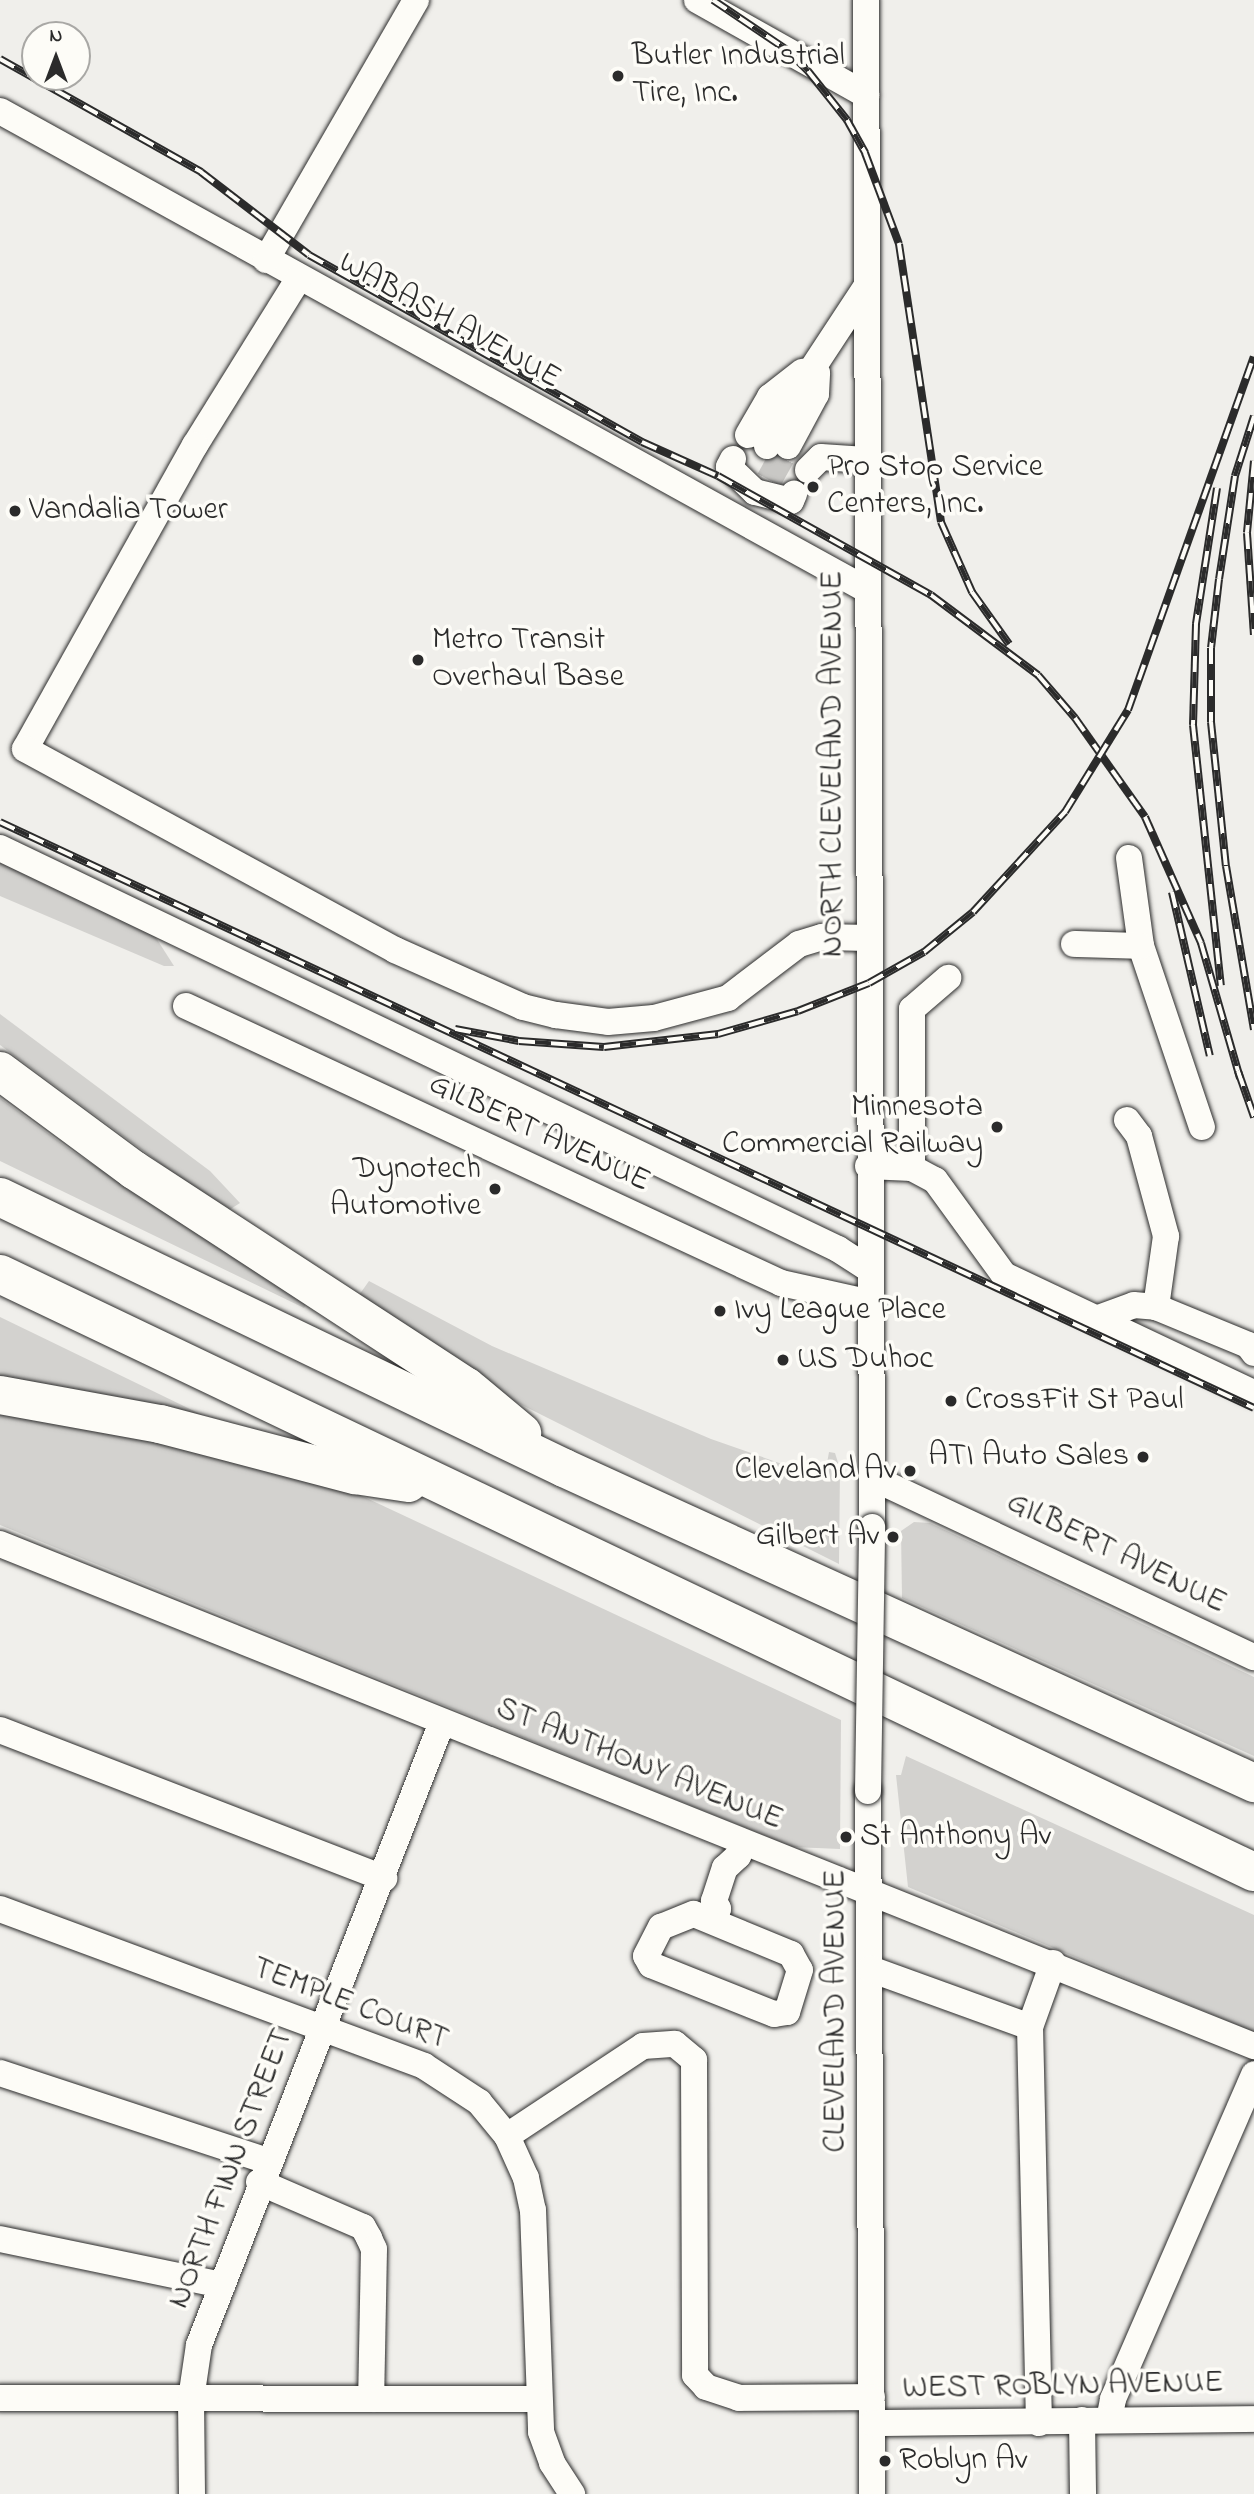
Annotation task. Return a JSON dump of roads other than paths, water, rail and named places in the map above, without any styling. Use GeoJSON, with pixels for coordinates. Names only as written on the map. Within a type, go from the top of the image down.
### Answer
{"type":"FeatureCollection","features":[{"type":"Feature","properties":{"kind":"highway"},"geometry":{"type":"LineString","coordinates":[[0,1072],[134,1170],[467,1387],[564,1468]]}},
{"type":"Feature","properties":{"kind":"highway"},"geometry":{"type":"LineString","coordinates":[[0,1197],[564,1468],[1254,1783]]}},
{"type":"Feature","properties":{"kind":"highway"},"geometry":{"type":"LineString","coordinates":[[0,1274],[1254,1872]]}},
{"type":"Feature","properties":{"kind":"highway"},"geometry":{"type":"LineString","coordinates":[[0,1395],[160,1424],[355,1475],[447,1489]]}},
{"type":"Feature","properties":{"kind":"street"},"geometry":{"type":"LineString","coordinates":[[266,260],[416,0]]}},
{"type":"Feature","properties":{"kind":"street"},"geometry":{"type":"LineString","coordinates":[[697,0],[866,95]]}},
{"type":"Feature","properties":{"kind":"street","name":"NORTH CLEVELAND AVENUE"},"geometry":{"type":"LineString","coordinates":[[866,0],[868,1166],[872,1527]]}},
{"type":"Feature","properties":{"kind":"street","name":"WABASH AVENUE"},"geometry":{"type":"LineString","coordinates":[[0,111],[867,590]]}},
{"type":"Feature","properties":{"kind":"street"},"geometry":{"type":"LineString","coordinates":[[299,278],[195,445],[25,749],[395,950],[523,1007],[556,1015],[608,1022],[654,1018],[728,998],[799,944],[822,937],[869,938]]}},
{"type":"Feature","properties":{"kind":"street"},"geometry":{"type":"LineString","coordinates":[[787,454],[818,360],[866,287]]}},
{"type":"Feature","properties":{"kind":"street"},"geometry":{"type":"LineString","coordinates":[[787,454],[814,430],[818,360]]}},
{"type":"Feature","properties":{"kind":"street"},"geometry":{"type":"LineString","coordinates":[[787,454],[816,394]]}},
{"type":"Feature","properties":{"kind":"street"},"geometry":{"type":"LineString","coordinates":[[787,454],[866,460]]}},
{"type":"Feature","properties":{"kind":"street"},"geometry":{"type":"LineString","coordinates":[[740,520],[764,481]]}},
{"type":"Feature","properties":{"kind":"street"},"geometry":{"type":"LineString","coordinates":[[0,848],[813,1237],[870,1270]]}},
{"type":"Feature","properties":{"kind":"street"},"geometry":{"type":"LineString","coordinates":[[1129,858],[1141,946],[1202,1128]]}},
{"type":"Feature","properties":{"kind":"street"},"geometry":{"type":"LineString","coordinates":[[1074,944],[1141,946]]}},
{"type":"Feature","properties":{"kind":"street"},"geometry":{"type":"LineString","coordinates":[[912,1168],[912,1009],[948,978]]}},
{"type":"Feature","properties":{"kind":"street","name":"GILBERT AVENUE"},"geometry":{"type":"LineString","coordinates":[[186,1006],[780,1283],[871,1303]]}},
{"type":"Feature","properties":{"kind":"street"},"geometry":{"type":"LineString","coordinates":[[1127,1120],[1139,1136],[1166,1236],[1156,1307]]}},
{"type":"Feature","properties":{"kind":"street"},"geometry":{"type":"LineString","coordinates":[[868,1166],[912,1168],[935,1180],[952,1199],[996,1269],[1096,1318],[1251,1388]]}},
{"type":"Feature","properties":{"kind":"street"},"geometry":{"type":"LineString","coordinates":[[1096,1318],[1134,1305],[1156,1307],[1248,1345],[1254,1353]]}},
{"type":"Feature","properties":{"kind":"street","name":"GILBERT AVENUE"},"geometry":{"type":"LineString","coordinates":[[873,1478],[1254,1657]]}},
{"type":"Feature","properties":{"kind":"street","name":"CLEVELAND AVENUE"},"geometry":{"type":"LineString","coordinates":[[872,1527],[868,1791],[872,2494]]}},
{"type":"Feature","properties":{"kind":"street","name":"ST ANTHONY AVENUE"},"geometry":{"type":"LineString","coordinates":[[0,1544],[442,1722],[741,1850],[1053,1962],[1254,2046]]}},
{"type":"Feature","properties":{"kind":"street","name":"NORTH FINN STREET"},"geometry":{"type":"LineString","coordinates":[[192,2494],[191,2399],[199,2345],[263,2172],[384,1878],[442,1722]]}},
{"type":"Feature","properties":{"kind":"street"},"geometry":{"type":"LineString","coordinates":[[0,1730],[384,1878]]}},
{"type":"Feature","properties":{"kind":"street"},"geometry":{"type":"LineString","coordinates":[[716,1915],[714,1901],[726,1868],[741,1850]]}},
{"type":"Feature","properties":{"kind":"street","name":"TEMPLE COURT"},"geometry":{"type":"LineString","coordinates":[[0,1909],[322,2028],[453,2082],[479,2102],[507,2136],[526,2178],[533,2210],[537,2399],[552,2463],[572,2494]]}},
{"type":"Feature","properties":{"kind":"street"},"geometry":{"type":"LineString","coordinates":[[694,1914],[716,1915],[791,1954],[800,1970],[787,2012],[774,2014],[651,1965],[646,1956],[661,1927],[694,1914]]}},
{"type":"Feature","properties":{"kind":"street"},"geometry":{"type":"LineString","coordinates":[[1039,2423],[1030,2026],[1053,1962]]}},
{"type":"Feature","properties":{"kind":"street"},"geometry":{"type":"LineString","coordinates":[[870,1969],[1030,2026]]}},
{"type":"Feature","properties":{"kind":"street","name":"WEST ROBLYN AVENUE"},"geometry":{"type":"LineString","coordinates":[[507,2136],[643,2046],[675,2044],[694,2060],[695,2375],[706,2387],[731,2397],[1039,2423],[1082,2420],[1254,2419]]}},
{"type":"Feature","properties":{"kind":"street"},"geometry":{"type":"LineString","coordinates":[[0,2073],[263,2172],[363,2227],[374,2249],[371,2399]]}},
{"type":"Feature","properties":{"kind":"street"},"geometry":{"type":"LineString","coordinates":[[1109,2420],[1113,2399],[1254,2074]]}},
{"type":"Feature","properties":{"kind":"street"},"geometry":{"type":"LineString","coordinates":[[0,2239],[222,2286]]}},
{"type":"Feature","properties":{"kind":"street"},"geometry":{"type":"LineString","coordinates":[[0,2398],[537,2399]]}},
{"type":"Feature","properties":{"kind":"street"},"geometry":{"type":"LineString","coordinates":[[1082,2420],[1083,2494]]}},
{"type":"Feature","properties":{"kind":"tunnel"},"geometry":{"type":"LineString","coordinates":[[769,480],[783,455]]}},
{"type":"Feature","properties":{"kind":"railway"},"geometry":{"type":"LineString","coordinates":[[713,0],[787,50],[808,71],[847,120],[865,153],[899,244],[941,522],[972,592],[1009,644]]}},
{"type":"Feature","properties":{"kind":"railway"},"geometry":{"type":"LineString","coordinates":[[0,59],[201,172],[309,255],[642,442],[718,476],[931,595],[1038,675],[1075,718],[1145,817],[1201,943],[1240,1078]]}},
{"type":"Feature","properties":{"kind":"railway"},"geometry":{"type":"LineString","coordinates":[[455,1029],[519,1041],[604,1047],[718,1034],[798,1011],[869,983],[924,952],[973,912],[1065,812],[1128,710],[1254,357]]}},
{"type":"Feature","properties":{"kind":"railway"},"geometry":{"type":"LineString","coordinates":[[1254,416],[1235,476],[1211,648],[1211,722],[1226,866],[1254,1030]]}},
{"type":"Feature","properties":{"kind":"railway"},"geometry":{"type":"LineString","coordinates":[[1254,461],[1247,533],[1254,635]]}},
{"type":"Feature","properties":{"kind":"railway"},"geometry":{"type":"LineString","coordinates":[[1217,488],[1196,624],[1193,725],[1221,985]]}},
{"type":"Feature","properties":{"kind":"railway"},"geometry":{"type":"LineString","coordinates":[[0,822],[1254,1408]]}},
{"type":"Feature","properties":{"kind":"railway"},"geometry":{"type":"LineString","coordinates":[[1172,892],[1210,1056]]}},
{"type":"Feature","properties":{"kind":"railway"},"geometry":{"type":"LineString","coordinates":[[1238,1071],[1254,1117]]}},
{"type":"Feature","properties":{"kind":"place","name":"Butler Industrial Tire, Inc."},"geometry":{"type":"Point","coordinates":[618,76]}},
{"type":"Feature","properties":{"kind":"place","name":"Pro Stop Service Centers, Inc."},"geometry":{"type":"Point","coordinates":[813,487]}},
{"type":"Feature","properties":{"kind":"place","name":"Vandalia Tower"},"geometry":{"type":"Point","coordinates":[15,511]}},
{"type":"Feature","properties":{"kind":"place","name":"Metro Transit Overhaul Base"},"geometry":{"type":"Point","coordinates":[418,660]}},
{"type":"Feature","properties":{"kind":"place","name":"Minnesota Commercial Railway"},"geometry":{"type":"Point","coordinates":[997,1127]}},
{"type":"Feature","properties":{"kind":"place","name":"Dynotech Automotive"},"geometry":{"type":"Point","coordinates":[495,1189]}},
{"type":"Feature","properties":{"kind":"place","name":"Ivy League Place"},"geometry":{"type":"Point","coordinates":[720,1311]}},
{"type":"Feature","properties":{"kind":"place","name":"US Duhoc"},"geometry":{"type":"Point","coordinates":[783,1360]}},
{"type":"Feature","properties":{"kind":"place","name":"CrossFit St Paul"},"geometry":{"type":"Point","coordinates":[951,1401]}},
{"type":"Feature","properties":{"kind":"place","name":"ATI Auto Sales"},"geometry":{"type":"Point","coordinates":[1143,1457]}},
{"type":"Feature","properties":{"kind":"place","name":"Cleveland Av"},"geometry":{"type":"Point","coordinates":[910,1471]}},
{"type":"Feature","properties":{"kind":"place","name":"Gilbert Av"},"geometry":{"type":"Point","coordinates":[893,1537]}},
{"type":"Feature","properties":{"kind":"place","name":"St Anthony Av"},"geometry":{"type":"Point","coordinates":[846,1837]}},
{"type":"Feature","properties":{"kind":"place","name":"Roblyn Av"},"geometry":{"type":"Point","coordinates":[885,2461]}}]}
